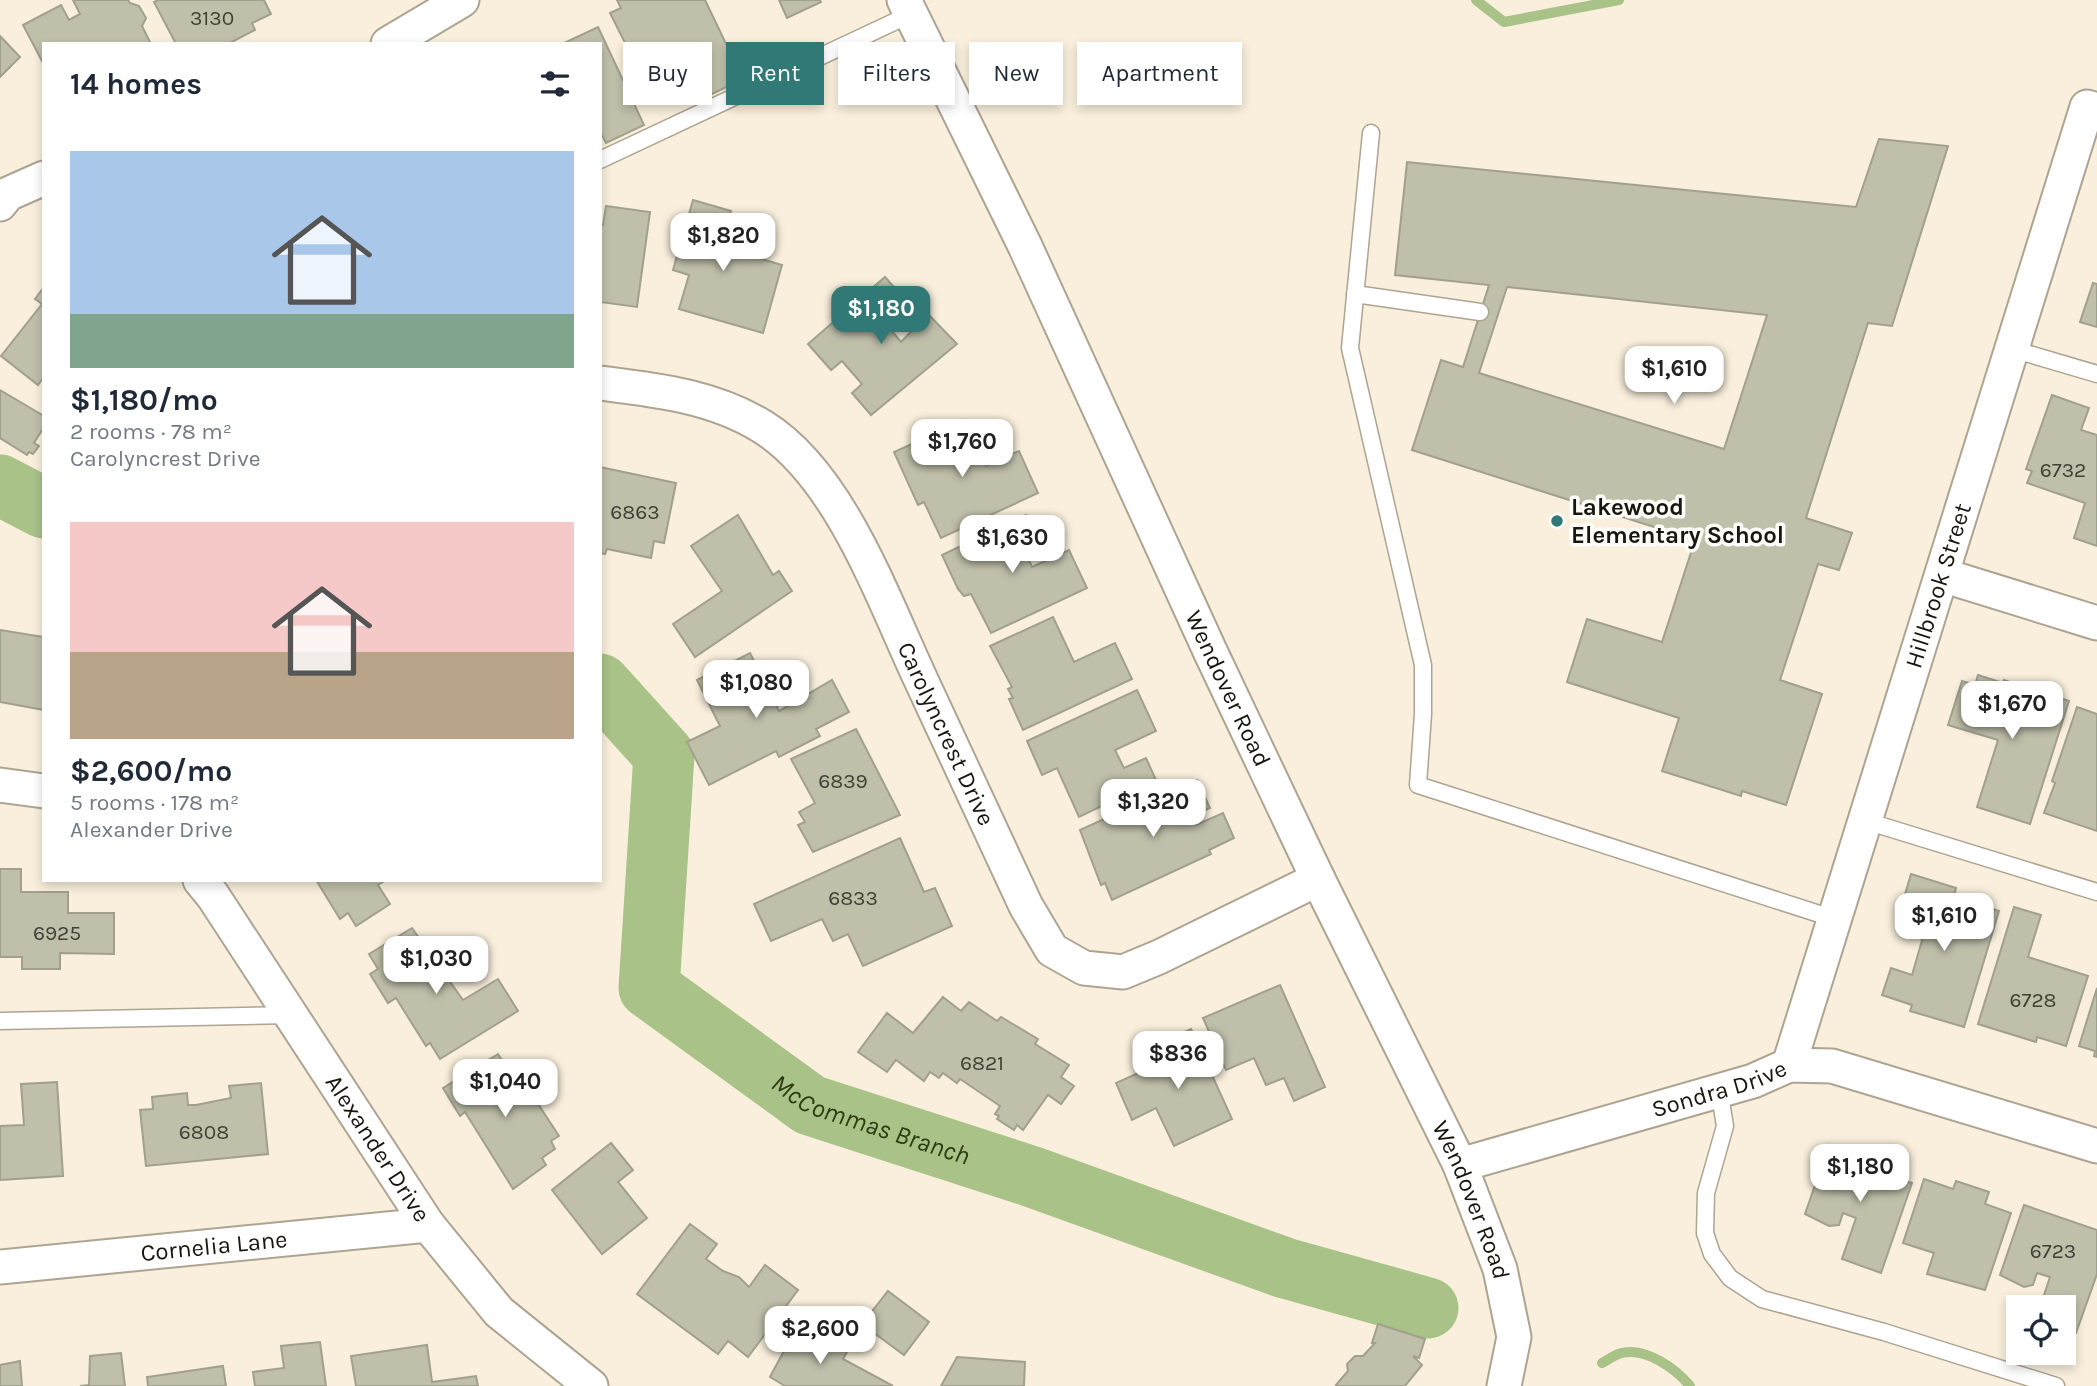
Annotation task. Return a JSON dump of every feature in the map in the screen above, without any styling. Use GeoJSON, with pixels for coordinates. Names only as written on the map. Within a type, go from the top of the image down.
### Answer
{"type":"FeatureCollection","features":[{"type":"Feature","properties":{"kind":"street"},"geometry":{"type":"LineString","coordinates":[[391,42],[462,0]]}},
{"type":"Feature","properties":{"kind":"street","name":"Wendover Road"},"geometry":{"type":"LineString","coordinates":[[908,7],[1025,246],[1210,651],[1318,879],[1460,1165],[1500,1269],[1514,1337],[1504,1386]]}},
{"type":"Feature","properties":{"kind":"street","name":"Hillbrook Street"},"geometry":{"type":"LineString","coordinates":[[1789,1065],[2012,349],[2092,109]]}},
{"type":"Feature","properties":{"kind":"street"},"geometry":{"type":"LineString","coordinates":[[0,204],[8,194],[42,179]]}},
{"type":"Feature","properties":{"kind":"street","name":"Carolyncrest Drive"},"geometry":{"type":"LineString","coordinates":[[602,383],[663,391],[719,405],[764,428],[805,461],[846,521],[1026,906],[1052,950],[1084,968],[1123,972],[1318,879]]}},
{"type":"Feature","properties":{"kind":"street"},"geometry":{"type":"LineString","coordinates":[[1942,575],[2097,623]]}},
{"type":"Feature","properties":{"kind":"street"},"geometry":{"type":"LineString","coordinates":[[0,785],[42,790]]}},
{"type":"Feature","properties":{"kind":"street","name":"Alexander Drive"},"geometry":{"type":"LineString","coordinates":[[202,882],[428,1225],[499,1312],[591,1386]]}},
{"type":"Feature","properties":{"kind":"street","name":"Sondra Drive"},"geometry":{"type":"LineString","coordinates":[[1460,1165],[1754,1080],[1789,1065],[1832,1066],[2097,1146]]}},
{"type":"Feature","properties":{"kind":"street","name":"Cornelia Lane"},"geometry":{"type":"LineString","coordinates":[[0,1267],[428,1225]]}},
{"type":"Feature","properties":{"kind":"lane"},"geometry":{"type":"LineString","coordinates":[[602,159],[908,7]]}},
{"type":"Feature","properties":{"kind":"lane"},"geometry":{"type":"LineString","coordinates":[[1371,133],[1349,348],[1423,665],[1418,785],[1835,919]]}},
{"type":"Feature","properties":{"kind":"lane"},"geometry":{"type":"LineString","coordinates":[[1355,294],[1480,312]]}},
{"type":"Feature","properties":{"kind":"lane"},"geometry":{"type":"LineString","coordinates":[[2012,349],[2097,374]]}},
{"type":"Feature","properties":{"kind":"lane"},"geometry":{"type":"LineString","coordinates":[[1866,821],[2097,892]]}},
{"type":"Feature","properties":{"kind":"lane"},"geometry":{"type":"LineString","coordinates":[[0,1021],[291,1015]]}},
{"type":"Feature","properties":{"kind":"lane"},"geometry":{"type":"LineString","coordinates":[[1719,1089],[1725,1126],[1706,1193],[1704,1233],[1712,1254],[1730,1278],[1762,1299],[1884,1332],[2056,1386]]}},
{"type":"Feature","properties":{"kind":"building"},"geometry":{"type":"Polygon","coordinates":[[[73,0],[128,0],[139,6],[146,18],[142,26],[150,42],[42,42],[42,61],[23,25],[61,5],[69,20],[80,14],[73,0]]]}},
{"type":"Feature","properties":{"kind":"building"},"geometry":{"type":"Polygon","coordinates":[[[264,0],[271,14],[252,23],[255,30],[232,42],[175,42],[154,2],[264,0]]]}},
{"type":"Feature","properties":{"kind":"building"},"geometry":{"type":"Polygon","coordinates":[[[617,0],[705,0],[726,44],[726,87],[712,94],[712,42],[624,42],[610,13],[621,8],[617,0]]]}},
{"type":"Feature","properties":{"kind":"building"},"geometry":{"type":"Polygon","coordinates":[[[779,0],[820,0],[821,2],[787,18],[779,0]]]}},
{"type":"Feature","properties":{"kind":"building"},"geometry":{"type":"Polygon","coordinates":[[[598,27],[623,80],[623,105],[635,105],[644,125],[606,143],[602,135],[602,42],[566,42],[598,27]]]}},
{"type":"Feature","properties":{"kind":"building"},"geometry":{"type":"Polygon","coordinates":[[[0,36],[20,57],[0,77],[0,36]]]}},
{"type":"Feature","properties":{"kind":"building"},"geometry":{"type":"Polygon","coordinates":[[[1879,139],[1948,146],[1892,326],[1868,323],[1806,518],[1852,533],[1839,570],[1818,564],[1780,680],[1822,694],[1786,805],[1742,791],[1741,796],[1662,771],[1679,718],[1567,682],[1587,619],[1662,642],[1695,540],[1412,450],[1441,360],[1463,367],[1489,285],[1395,275],[1407,162],[1856,207],[1879,139]],[[1507,287],[1479,373],[1724,449],[1767,315],[1507,287]]]}},
{"type":"Feature","properties":{"kind":"building"},"geometry":{"type":"Polygon","coordinates":[[[693,200],[731,211],[721,247],[782,265],[763,333],[679,309],[689,275],[673,270],[693,200]]]}},
{"type":"Feature","properties":{"kind":"building"},"geometry":{"type":"Polygon","coordinates":[[[606,206],[650,212],[637,307],[602,302],[603,225],[606,206]]]}},
{"type":"Feature","properties":{"kind":"building"},"geometry":{"type":"Polygon","coordinates":[[[885,277],[909,304],[886,324],[901,342],[928,314],[957,344],[871,415],[852,393],[862,384],[842,361],[831,370],[808,344],[885,277]]]}},
{"type":"Feature","properties":{"kind":"building"},"geometry":{"type":"Polygon","coordinates":[[[2093,283],[2097,284],[2097,327],[2080,322],[2093,283]]]}},
{"type":"Feature","properties":{"kind":"building"},"geometry":{"type":"Polygon","coordinates":[[[42,290],[42,304],[35,299],[42,290]]]}},
{"type":"Feature","properties":{"kind":"building"},"geometry":{"type":"Polygon","coordinates":[[[42,304],[42,380],[38,385],[1,356],[42,304]]]}},
{"type":"Feature","properties":{"kind":"building"},"geometry":{"type":"Polygon","coordinates":[[[0,390],[42,415],[42,430],[34,443],[39,446],[33,454],[29,452],[27,455],[0,438],[0,390]]]}},
{"type":"Feature","properties":{"kind":"building"},"geometry":{"type":"Polygon","coordinates":[[[2052,395],[2089,408],[2081,430],[2097,435],[2097,546],[2074,538],[2085,503],[2027,483],[2032,471],[2026,469],[2052,395]]]}},
{"type":"Feature","properties":{"kind":"building"},"geometry":{"type":"Polygon","coordinates":[[[965,420],[986,466],[1019,451],[1038,493],[941,538],[924,502],[918,505],[894,452],[965,420]]]}},
{"type":"Feature","properties":{"kind":"building"},"geometry":{"type":"Polygon","coordinates":[[[602,467],[676,483],[664,543],[654,541],[651,558],[607,549],[605,554],[602,553],[602,467]]]}},
{"type":"Feature","properties":{"kind":"building"},"geometry":{"type":"Polygon","coordinates":[[[738,515],[773,575],[779,571],[792,591],[695,657],[673,624],[722,591],[691,546],[738,515]]]}},
{"type":"Feature","properties":{"kind":"building"},"geometry":{"type":"Polygon","coordinates":[[[1026,515],[1042,549],[1027,556],[1032,567],[1069,550],[1087,588],[991,633],[971,594],[964,596],[958,589],[942,555],[1026,515]]]}},
{"type":"Feature","properties":{"kind":"building"},"geometry":{"type":"Polygon","coordinates":[[[1053,617],[1074,662],[1115,643],[1132,679],[1023,730],[1009,699],[1013,698],[1008,689],[1012,687],[990,646],[1053,617]]]}},
{"type":"Feature","properties":{"kind":"building"},"geometry":{"type":"Polygon","coordinates":[[[0,630],[42,637],[42,710],[0,702],[0,630]]]}},
{"type":"Feature","properties":{"kind":"building"},"geometry":{"type":"Polygon","coordinates":[[[750,653],[779,711],[832,680],[849,712],[816,729],[820,736],[779,757],[776,751],[709,785],[687,742],[720,726],[697,680],[750,653]]]}},
{"type":"Feature","properties":{"kind":"building"},"geometry":{"type":"Polygon","coordinates":[[[1978,675],[2003,683],[2004,680],[2069,701],[2030,824],[1977,807],[1998,740],[1948,725],[1962,681],[1975,685],[1978,675]]]}},
{"type":"Feature","properties":{"kind":"building"},"geometry":{"type":"Polygon","coordinates":[[[1137,690],[1156,731],[1115,750],[1124,768],[1146,758],[1156,780],[1079,817],[1057,768],[1042,775],[1027,741],[1137,690]]]}},
{"type":"Feature","properties":{"kind":"building"},"geometry":{"type":"Polygon","coordinates":[[[2077,707],[2097,714],[2097,831],[2044,813],[2077,707]]]}},
{"type":"Feature","properties":{"kind":"building"},"geometry":{"type":"Polygon","coordinates":[[[856,729],[900,815],[813,852],[798,825],[805,822],[799,812],[815,803],[791,759],[856,729]]]}},
{"type":"Feature","properties":{"kind":"building"},"geometry":{"type":"Polygon","coordinates":[[[1197,780],[1210,808],[1192,816],[1196,825],[1223,813],[1234,838],[1209,850],[1211,854],[1112,900],[1105,883],[1101,885],[1080,830],[1137,804],[1143,816],[1157,810],[1150,795],[1177,783],[1179,788],[1197,780]]]}},
{"type":"Feature","properties":{"kind":"building"},"geometry":{"type":"Polygon","coordinates":[[[900,838],[924,892],[935,888],[952,926],[863,966],[848,934],[833,941],[822,919],[771,941],[754,904],[900,838]]]}},
{"type":"Feature","properties":{"kind":"building"},"geometry":{"type":"Polygon","coordinates":[[[0,869],[21,869],[21,892],[68,892],[68,913],[114,913],[114,954],[60,953],[60,969],[22,969],[22,957],[0,957],[0,869]]]}},
{"type":"Feature","properties":{"kind":"building"},"geometry":{"type":"Polygon","coordinates":[[[1911,874],[1956,888],[1954,897],[1999,911],[1964,1027],[1910,1011],[1912,1005],[1882,995],[1891,968],[1912,975],[1927,923],[1919,915],[1921,906],[1903,901],[1911,874]]]}},
{"type":"Feature","properties":{"kind":"building"},"geometry":{"type":"Polygon","coordinates":[[[317,882],[383,882],[378,885],[390,904],[356,926],[348,913],[340,919],[317,882]]]}},
{"type":"Feature","properties":{"kind":"building"},"geometry":{"type":"Polygon","coordinates":[[[2014,907],[2041,915],[2028,957],[2088,976],[2066,1046],[2037,1037],[2036,1042],[1978,1024],[2014,907]]]}},
{"type":"Feature","properties":{"kind":"building"},"geometry":{"type":"Polygon","coordinates":[[[412,928],[463,1000],[498,979],[518,1011],[440,1059],[430,1043],[426,1046],[396,998],[388,1003],[370,974],[378,969],[369,954],[412,928]]]}},
{"type":"Feature","properties":{"kind":"building"},"geometry":{"type":"Polygon","coordinates":[[[1280,985],[1325,1087],[1294,1101],[1284,1078],[1266,1085],[1254,1058],[1226,1070],[1203,1018],[1280,985]]]}},
{"type":"Feature","properties":{"kind":"building"},"geometry":{"type":"Polygon","coordinates":[[[2097,988],[2097,1057],[2094,1056],[2095,1051],[2079,1046],[2097,988]]]}},
{"type":"Feature","properties":{"kind":"building"},"geometry":{"type":"Polygon","coordinates":[[[943,997],[961,1011],[969,1002],[997,1021],[1001,1017],[1038,1039],[1035,1044],[1069,1065],[1061,1077],[1074,1086],[1061,1104],[1048,1095],[1023,1130],[1017,1125],[1014,1130],[997,1119],[999,1116],[995,1114],[1000,1106],[960,1079],[957,1083],[943,1073],[939,1078],[930,1072],[924,1081],[896,1060],[887,1072],[858,1052],[887,1013],[913,1033],[943,997]]]}},
{"type":"Feature","properties":{"kind":"building"},"geometry":{"type":"Polygon","coordinates":[[[1191,1029],[1232,1119],[1174,1146],[1156,1108],[1132,1120],[1116,1083],[1163,1062],[1156,1045],[1191,1029]]]}},
{"type":"Feature","properties":{"kind":"building"},"geometry":{"type":"Polygon","coordinates":[[[498,1054],[514,1079],[519,1075],[559,1136],[551,1141],[555,1149],[542,1158],[546,1165],[513,1189],[465,1112],[460,1116],[443,1088],[498,1054]]]}},
{"type":"Feature","properties":{"kind":"building"},"geometry":{"type":"Polygon","coordinates":[[[57,1082],[63,1176],[0,1180],[0,1126],[24,1125],[21,1084],[57,1082]]]}},
{"type":"Feature","properties":{"kind":"building"},"geometry":{"type":"Polygon","coordinates":[[[261,1083],[268,1154],[146,1166],[140,1110],[153,1109],[152,1097],[187,1093],[188,1105],[196,1105],[231,1098],[229,1086],[261,1083]]]}},
{"type":"Feature","properties":{"kind":"building"},"geometry":{"type":"Polygon","coordinates":[[[611,1143],[633,1170],[618,1182],[647,1218],[602,1254],[552,1190],[611,1143]]]}},
{"type":"Feature","properties":{"kind":"building"},"geometry":{"type":"Polygon","coordinates":[[[1829,1145],[1905,1172],[1903,1180],[1912,1183],[1881,1273],[1842,1259],[1856,1218],[1843,1213],[1839,1225],[1829,1226],[1805,1214],[1829,1145]]]}},
{"type":"Feature","properties":{"kind":"building"},"geometry":{"type":"Polygon","coordinates":[[[1924,1179],[1953,1189],[1956,1181],[1989,1192],[1985,1204],[2011,1213],[1985,1290],[1927,1274],[1934,1253],[1903,1243],[1924,1179]]]}},
{"type":"Feature","properties":{"kind":"building"},"geometry":{"type":"Polygon","coordinates":[[[2024,1205],[2097,1230],[2097,1274],[2076,1333],[2076,1295],[2044,1295],[2050,1277],[2037,1273],[2033,1285],[2024,1287],[2000,1275],[2024,1205]]]}},
{"type":"Feature","properties":{"kind":"building"},"geometry":{"type":"Polygon","coordinates":[[[690,1224],[717,1244],[706,1259],[723,1271],[739,1277],[749,1287],[765,1265],[798,1290],[748,1357],[728,1341],[718,1354],[637,1294],[690,1224]]]}},
{"type":"Feature","properties":{"kind":"building"},"geometry":{"type":"Polygon","coordinates":[[[888,1291],[929,1322],[904,1355],[862,1324],[888,1291]]]}},
{"type":"Feature","properties":{"kind":"building"},"geometry":{"type":"Polygon","coordinates":[[[1378,1324],[1425,1339],[1419,1358],[1413,1356],[1422,1365],[1405,1386],[1336,1385],[1348,1371],[1347,1364],[1355,1356],[1363,1356],[1375,1343],[1372,1343],[1378,1324]]]}},
{"type":"Feature","properties":{"kind":"building"},"geometry":{"type":"Polygon","coordinates":[[[794,1332],[813,1342],[818,1334],[848,1350],[843,1359],[893,1386],[785,1386],[770,1377],[794,1332]]]}},
{"type":"Feature","properties":{"kind":"building"},"geometry":{"type":"Polygon","coordinates":[[[320,1342],[326,1386],[255,1386],[253,1372],[284,1368],[281,1346],[320,1342]]]}},
{"type":"Feature","properties":{"kind":"building"},"geometry":{"type":"Polygon","coordinates":[[[427,1345],[432,1382],[476,1376],[478,1386],[356,1386],[351,1356],[427,1345]]]}},
{"type":"Feature","properties":{"kind":"building"},"geometry":{"type":"Polygon","coordinates":[[[121,1353],[125,1386],[80,1386],[89,1385],[90,1356],[121,1353]]]}},
{"type":"Feature","properties":{"kind":"building"},"geometry":{"type":"Polygon","coordinates":[[[957,1357],[1025,1362],[1024,1386],[941,1386],[957,1357]]]}},
{"type":"Feature","properties":{"kind":"building"},"geometry":{"type":"Polygon","coordinates":[[[20,1361],[22,1386],[0,1386],[0,1365],[20,1361]]]}},
{"type":"Feature","properties":{"kind":"building"},"geometry":{"type":"Polygon","coordinates":[[[223,1366],[226,1386],[148,1386],[147,1377],[223,1366]]]}},
{"type":"Feature","properties":{"kind":"waterway"},"geometry":{"type":"LineString","coordinates":[[1476,0],[1504,22],[1619,0]]}},
{"type":"Feature","properties":{"kind":"waterway","name":"McCommas Branch"},"geometry":{"type":"LineString","coordinates":[[0,485],[42,507]]}},
{"type":"Feature","properties":{"kind":"waterway","name":"McCommas Branch"},"geometry":{"type":"LineString","coordinates":[[602,686],[664,755],[649,988],[810,1105],[1030,1176],[1285,1268],[1428,1308]]}},
{"type":"Feature","properties":{"kind":"waterway","name":"McCommas Branch"},"geometry":{"type":"LineString","coordinates":[[1602,1363],[1619,1354],[1641,1353],[1669,1367],[1690,1386]]}},
{"type":"Feature","properties":{"kind":"place","name":"Lakewood Elementary School"},"geometry":{"type":"Point","coordinates":[1557,521]}}]}
